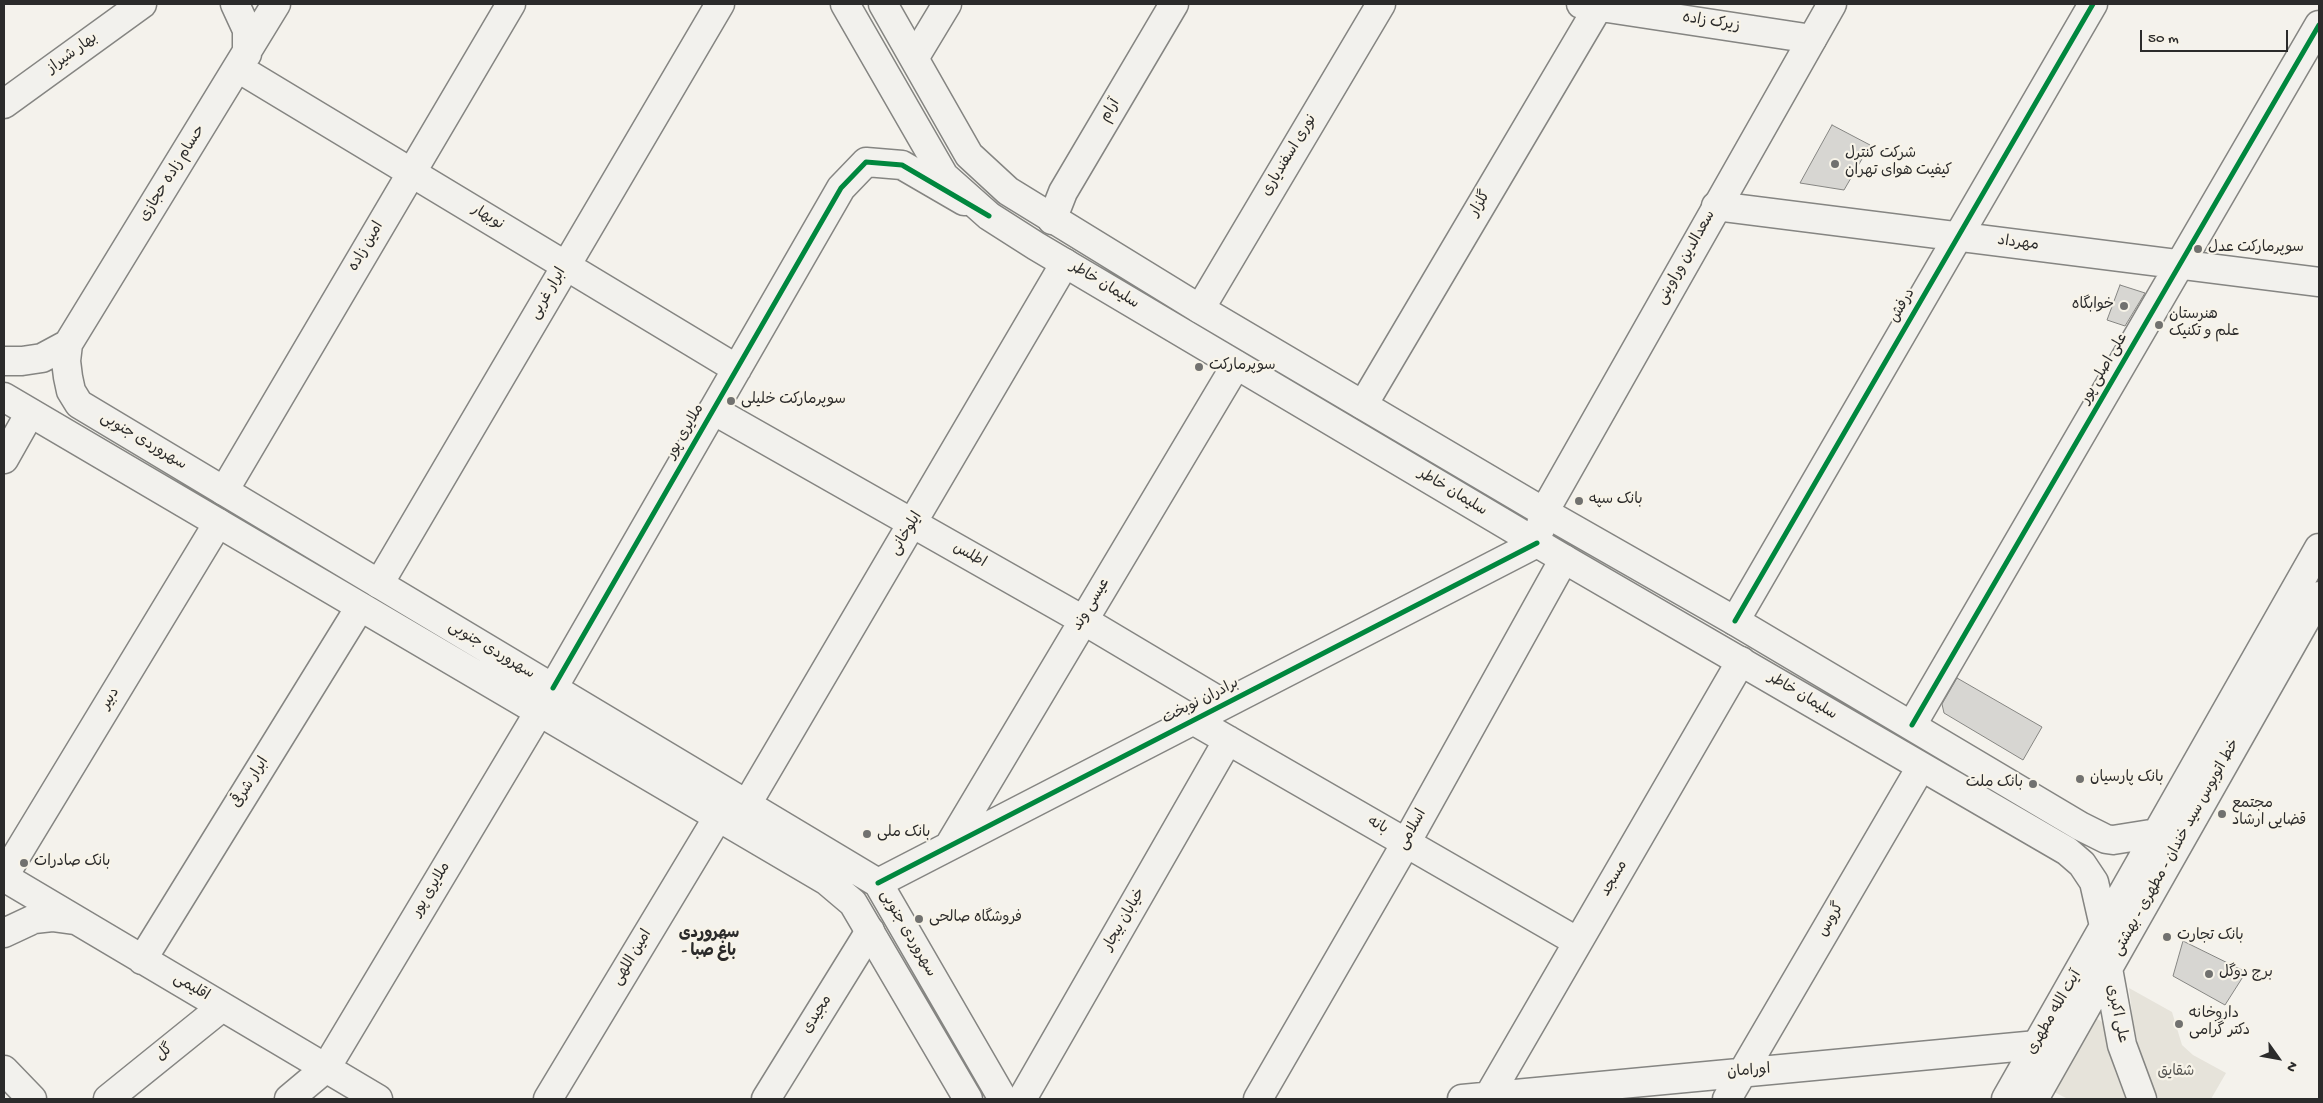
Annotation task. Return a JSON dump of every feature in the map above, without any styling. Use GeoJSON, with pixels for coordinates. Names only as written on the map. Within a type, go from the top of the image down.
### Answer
{"type":"FeatureCollection","features":[{"type":"Feature","properties":{"kind":"street","name":"بهار شیراز"},"geometry":{"type":"LineString","coordinates":[[4,104],[142,4]]}},
{"type":"Feature","properties":{"kind":"street"},"geometry":{"type":"LineString","coordinates":[[235,4],[247,30],[242,61]]}},
{"type":"Feature","properties":{"kind":"street","name":"حسام زاده حجازی"},"geometry":{"type":"LineString","coordinates":[[68,344],[276,4]]}},
{"type":"Feature","properties":{"kind":"street","name":"امین زاده"},"geometry":{"type":"LineString","coordinates":[[224,491],[511,4]]}},
{"type":"Feature","properties":{"kind":"street","name":"ابرار غربی"},"geometry":{"type":"LineString","coordinates":[[379,584],[720,4]]}},
{"type":"Feature","properties":{"kind":"street","name":"سلیمان خاطر"},"geometry":{"type":"LineString","coordinates":[[844,4],[944,176],[989,216],[1564,560],[2067,851],[2088,871],[2094,882],[2104,926]]}},
{"type":"Feature","properties":{"kind":"street","name":"سلیمان خاطر"},"geometry":{"type":"LineString","coordinates":[[883,4],[969,155],[1008,191],[1052,220],[1544,512],[1735,621],[2080,826],[2106,839],[2125,839],[2157,832]]}},
{"type":"Feature","properties":{"kind":"street"},"geometry":{"type":"LineString","coordinates":[[915,58],[947,4]]}},
{"type":"Feature","properties":{"kind":"street","name":"آرام"},"geometry":{"type":"LineString","coordinates":[[1052,220],[1064,192],[1174,4]]}},
{"type":"Feature","properties":{"kind":"street","name":"نوری اسفندیاری"},"geometry":{"type":"LineString","coordinates":[[1200,309],[1382,4]]}},
{"type":"Feature","properties":{"kind":"street","name":"سعدالدین وراوینی"},"geometry":{"type":"LineString","coordinates":[[1536,543],[1544,512],[1832,4]]}},
{"type":"Feature","properties":{"kind":"street","name":"درفش"},"geometry":{"type":"LineString","coordinates":[[1735,621],[2093,4]]}},
{"type":"Feature","properties":{"kind":"street","name":"زیرک زاده"},"geometry":{"type":"LineString","coordinates":[[1593,5],[1812,38]]}},
{"type":"Feature","properties":{"kind":"street","name":"گلزار"},"geometry":{"type":"LineString","coordinates":[[1363,405],[1593,5]]}},
{"type":"Feature","properties":{"kind":"street","name":"علی اصلی پور"},"geometry":{"type":"LineString","coordinates":[[1912,725],[2319,25]]}},
{"type":"Feature","properties":{"kind":"street","name":"نوبهار"},"geometry":{"type":"LineString","coordinates":[[242,61],[411,172],[737,369]]}},
{"type":"Feature","properties":{"kind":"street","name":"ملایری پور"},"geometry":{"type":"LineString","coordinates":[[289,1099],[326,1068],[539,712],[841,188],[866,162],[902,165],[989,216]]}},
{"type":"Feature","properties":{"kind":"street","name":"مهرداد"},"geometry":{"type":"LineString","coordinates":[[1716,206],[2319,282]]}},
{"type":"Feature","properties":{"kind":"street","name":"ایلوخانی"},"geometry":{"type":"LineString","coordinates":[[747,804],[1065,263]]}},
{"type":"Feature","properties":{"kind":"street"},"geometry":{"type":"LineString","coordinates":[[4,361],[42,358],[68,344]]}},
{"type":"Feature","properties":{"kind":"street","name":"سهروردی جنوبی"},"geometry":{"type":"LineString","coordinates":[[68,344],[66,362],[68,377],[71,391],[79,404],[878,883],[1003,1099]]}},
{"type":"Feature","properties":{"kind":"street","name":"عیسی وند"},"geometry":{"type":"LineString","coordinates":[[949,846],[1082,620],[1236,365]]}},
{"type":"Feature","properties":{"kind":"street","name":"سهروردی جنوبی"},"geometry":{"type":"LineString","coordinates":[[4,398],[827,881],[853,903],[968,1099]]}},
{"type":"Feature","properties":{"kind":"street","name":"اطلس"},"geometry":{"type":"LineString","coordinates":[[713,410],[1082,620],[1224,704]]}},
{"type":"Feature","properties":{"kind":"street"},"geometry":{"type":"LineString","coordinates":[[4,459],[30,413]]}},
{"type":"Feature","properties":{"kind":"street","name":"دبیر"},"geometry":{"type":"LineString","coordinates":[[4,876],[218,523]]}},
{"type":"Feature","properties":{"kind":"street","name":"برادران نوبخت"},"geometry":{"type":"LineString","coordinates":[[878,883],[1536,543]]}},
{"type":"Feature","properties":{"kind":"street","name":"آیت الله مطهری"},"geometry":{"type":"LineString","coordinates":[[2006,1099],[2319,548]]}},
{"type":"Feature","properties":{"kind":"street","name":"اسلامی"},"geometry":{"type":"LineString","coordinates":[[1258,1099],[1406,843],[1564,560]]}},
{"type":"Feature","properties":{"kind":"street","name":"خط اتوبوس سید خندان - مطهری - بهشتی"},"geometry":{"type":"LineString","coordinates":[[2034,1099],[2319,596]]}},
{"type":"Feature","properties":{"kind":"street","name":"ابرار شرقی"},"geometry":{"type":"LineString","coordinates":[[142,960],[360,606]]}},
{"type":"Feature","properties":{"kind":"street","name":"مسجد"},"geometry":{"type":"LineString","coordinates":[[1488,1098],[1741,661]]}},
{"type":"Feature","properties":{"kind":"street","name":"بانه"},"geometry":{"type":"LineString","coordinates":[[1193,720],[1578,942]]}},
{"type":"Feature","properties":{"kind":"street","name":"خیابان بیجار"},"geometry":{"type":"LineString","coordinates":[[1022,1099],[1228,740]]}},
{"type":"Feature","properties":{"kind":"street","name":"گروس"},"geometry":{"type":"LineString","coordinates":[[1727,1099],[1921,767]]}},
{"type":"Feature","properties":{"kind":"street","name":"امین اللهی"},"geometry":{"type":"LineString","coordinates":[[548,1099],[718,817]]}},
{"type":"Feature","properties":{"kind":"street","name":"اقلیمی"},"geometry":{"type":"LineString","coordinates":[[4,876],[378,1099]]}},
{"type":"Feature","properties":{"kind":"street"},"geometry":{"type":"LineString","coordinates":[[4,933],[34,920],[52,917],[76,920]]}},
{"type":"Feature","properties":{"kind":"street","name":"علی‌ اکبری"},"geometry":{"type":"LineString","coordinates":[[2104,926],[2107,971],[2122,1045],[2142,1099]]}},
{"type":"Feature","properties":{"kind":"street","name":"مجیدی"},"geometry":{"type":"LineString","coordinates":[[766,1099],[870,931]]}},
{"type":"Feature","properties":{"kind":"street","name":"گل"},"geometry":{"type":"LineString","coordinates":[[108,1099],[222,1007]]}},
{"type":"Feature","properties":{"kind":"street","name":"اورامان"},"geometry":{"type":"LineString","coordinates":[[1462,1099],[2037,1045]]}},
{"type":"Feature","properties":{"kind":"street"},"geometry":{"type":"LineString","coordinates":[[4,1070],[32,1099]]}},
{"type":"Feature","properties":{"kind":"green space","name":"شقایق"},"geometry":{"type":"Polygon","coordinates":[[[2129,988],[2172,1012],[2182,1045],[2193,1055],[2226,1073],[2211,1099],[2159,1099],[2144,1071],[2133,1022],[2129,988]]]}},
{"type":"Feature","properties":{"kind":"green space"},"geometry":{"type":"Polygon","coordinates":[[[2094,1017],[2106,1024],[2106,1035],[2115,1071],[2126,1099],[2068,1099],[2052,1091],[2094,1017]]]}},
{"type":"Feature","properties":{"kind":"building","name":"شرکت کنترل کیفیت هوای تهران"},"geometry":{"type":"Polygon","coordinates":[[[1832,125],[1870,145],[1844,190],[1800,183],[1832,125]]]}},
{"type":"Feature","properties":{"kind":"building","name":"خوابگاه"},"geometry":{"type":"Polygon","coordinates":[[[2120,285],[2145,293],[2125,326],[2107,320],[2120,285]]]}},
{"type":"Feature","properties":{"kind":"building"},"geometry":{"type":"Polygon","coordinates":[[[1957,678],[2042,727],[2023,760],[1944,713],[1942,704],[1957,678]]]}},
{"type":"Feature","properties":{"kind":"building","name":"برج دوگل"},"geometry":{"type":"Polygon","coordinates":[[[2183,941],[2246,972],[2225,1005],[2173,976],[2183,941]]]}},
{"type":"Feature","properties":{"kind":"cycle path"},"geometry":{"type":"LineString","coordinates":[[1735,621],[2093,4]]}},
{"type":"Feature","properties":{"kind":"cycle path"},"geometry":{"type":"LineString","coordinates":[[1912,725],[2319,25]]}},
{"type":"Feature","properties":{"kind":"cycle path"},"geometry":{"type":"LineString","coordinates":[[553,688],[841,188],[866,162],[902,165],[989,216]]}},
{"type":"Feature","properties":{"kind":"cycle path"},"geometry":{"type":"LineString","coordinates":[[878,883],[1537,543]]}},
{"type":"Feature","properties":{"kind":"place","name":"شرکت کنترل کیفیت هوای تهران"},"geometry":{"type":"Point","coordinates":[1835,164]}},
{"type":"Feature","properties":{"kind":"place","name":"سوپرمارکت عدل"},"geometry":{"type":"Point","coordinates":[2198,249]}},
{"type":"Feature","properties":{"kind":"place","name":"خوابگاه"},"geometry":{"type":"Point","coordinates":[2124,306]}},
{"type":"Feature","properties":{"kind":"place","name":"هنرستان علم و تکنیک"},"geometry":{"type":"Point","coordinates":[2159,325]}},
{"type":"Feature","properties":{"kind":"place","name":"سوپرمارکت"},"geometry":{"type":"Point","coordinates":[1199,367]}},
{"type":"Feature","properties":{"kind":"place","name":"سوپرمارکت خلیلی"},"geometry":{"type":"Point","coordinates":[731,401]}},
{"type":"Feature","properties":{"kind":"place","name":"بانک سپه"},"geometry":{"type":"Point","coordinates":[1579,501]}},
{"type":"Feature","properties":{"kind":"place","name":"بانک پارسیان"},"geometry":{"type":"Point","coordinates":[2080,779]}},
{"type":"Feature","properties":{"kind":"place","name":"بانک ملت"},"geometry":{"type":"Point","coordinates":[2033,784]}},
{"type":"Feature","properties":{"kind":"place","name":"مجتمع قضایی ارشاد"},"geometry":{"type":"Point","coordinates":[2222,814]}},
{"type":"Feature","properties":{"kind":"place","name":"بانک ملی"},"geometry":{"type":"Point","coordinates":[867,834]}},
{"type":"Feature","properties":{"kind":"place","name":"بانک صادرات"},"geometry":{"type":"Point","coordinates":[24,863]}},
{"type":"Feature","properties":{"kind":"place","name":"فروشگاه صالحی"},"geometry":{"type":"Point","coordinates":[919,919]}},
{"type":"Feature","properties":{"kind":"place","name":"بانک تجارت"},"geometry":{"type":"Point","coordinates":[2167,937]}},
{"type":"Feature","properties":{"kind":"place","name":"برج دوگل"},"geometry":{"type":"Point","coordinates":[2209,974]}},
{"type":"Feature","properties":{"kind":"place","name":"داروخانه دکتر گرامی"},"geometry":{"type":"Point","coordinates":[2179,1024]}},
{"type":"Feature","properties":{"kind":"district","name":"سهروردی - باغ صبا"},"geometry":{"type":"Point","coordinates":[709,944]}}]}
